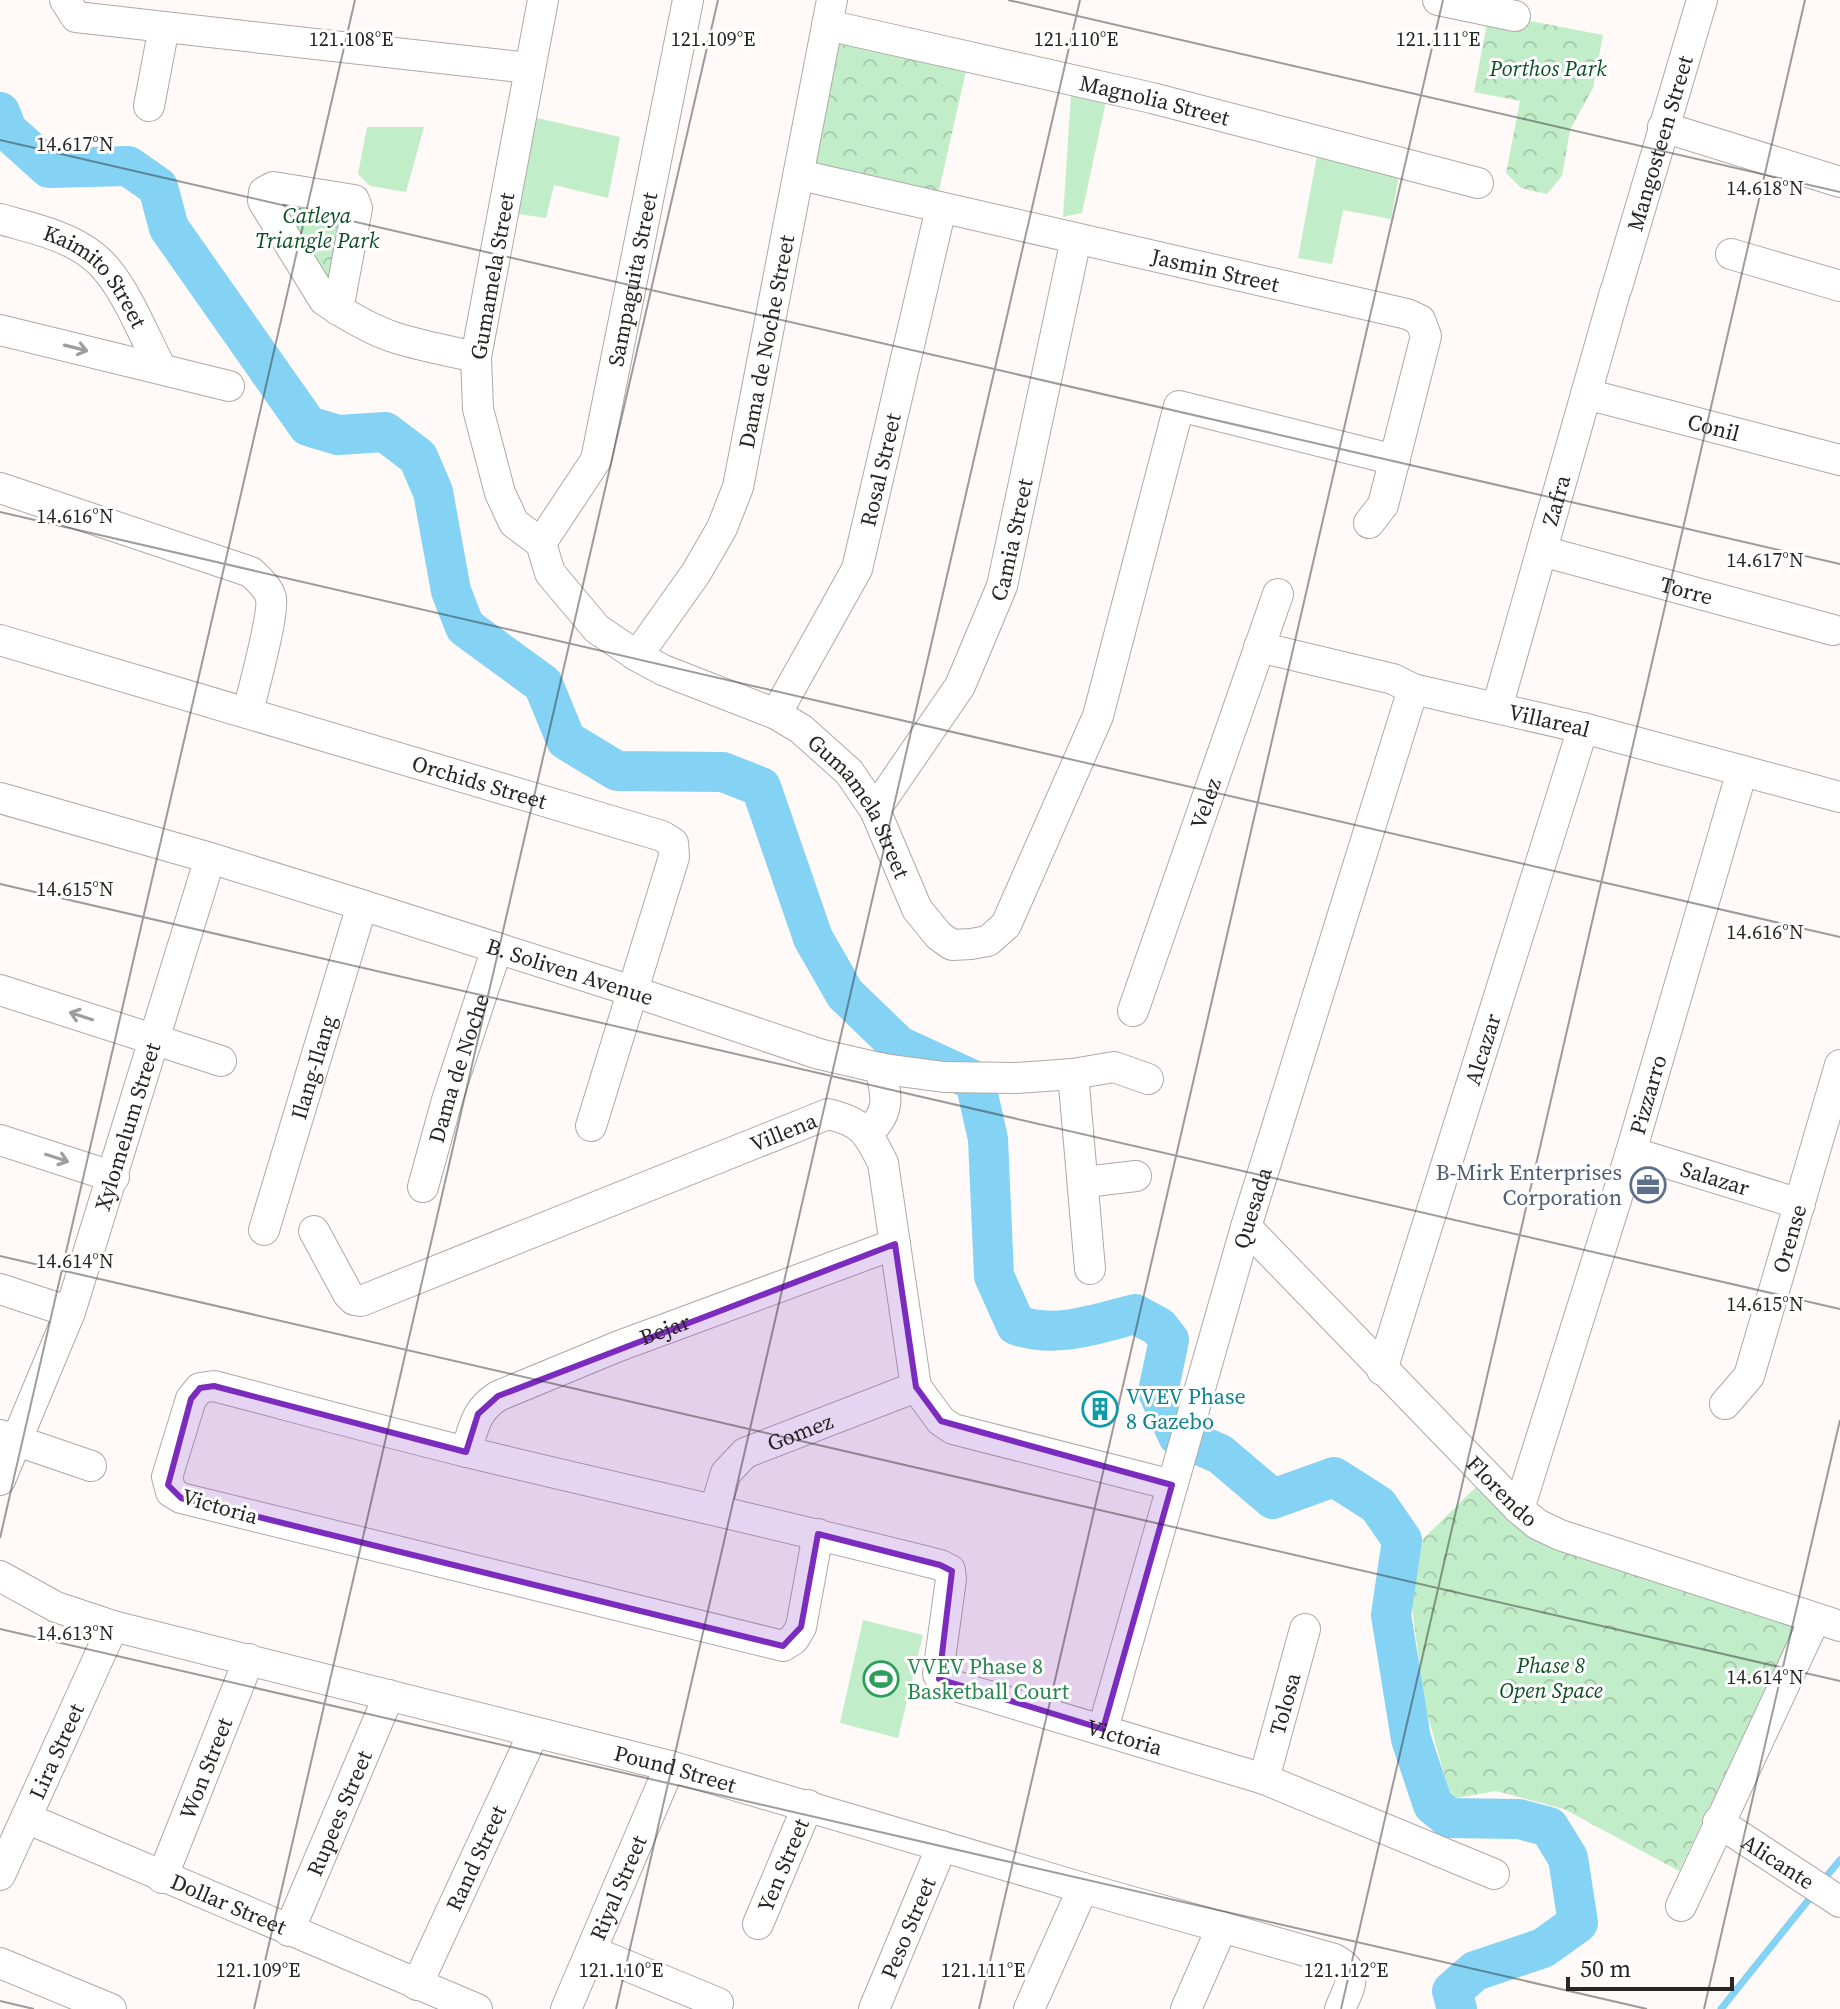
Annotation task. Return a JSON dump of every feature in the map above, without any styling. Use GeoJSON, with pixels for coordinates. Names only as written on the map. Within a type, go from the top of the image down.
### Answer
{"type":"FeatureCollection","features":[{"type":"Feature","properties":{"kind":"street"},"geometry":{"type":"LineString","coordinates":[[65,0],[76,17],[529,68]]}},
{"type":"Feature","properties":{"kind":"street","name":"Gumamela Street"},"geometry":{"type":"LineString","coordinates":[[543,0],[476,357],[478,409],[500,493],[514,523],[541,543],[550,573],[597,629],[663,670],[776,714],[801,729],[849,772],[875,810],[917,909],[939,936],[952,945],[988,941],[1006,925],[1098,716],[1179,406],[1395,460]]}},
{"type":"Feature","properties":{"kind":"street","name":"Sampaguita Street"},"geometry":{"type":"LineString","coordinates":[[541,543],[596,460],[688,0]]}},
{"type":"Feature","properties":{"kind":"street"},"geometry":{"type":"LineString","coordinates":[[1438,0],[1515,16]]}},
{"type":"Feature","properties":{"kind":"street","name":"Mangosteen Street"},"geometry":{"type":"LineString","coordinates":[[1616,290],[1702,0]]}},
{"type":"Feature","properties":{"kind":"street","name":"Dama de Noche Street"},"geometry":{"type":"LineString","coordinates":[[637,656],[696,573],[722,528],[738,487],[829,13]]}},
{"type":"Feature","properties":{"kind":"street","name":"Magnolia Street"},"geometry":{"type":"LineString","coordinates":[[829,13],[1478,183]]}},
{"type":"Feature","properties":{"kind":"street"},"geometry":{"type":"LineString","coordinates":[[149,106],[164,27]]}},
{"type":"Feature","properties":{"kind":"street"},"geometry":{"type":"LineString","coordinates":[[1663,127],[1840,182]]}},
{"type":"Feature","properties":{"kind":"street","name":"Jasmin Street"},"geometry":{"type":"LineString","coordinates":[[800,175],[1407,314],[1420,320],[1426,336],[1395,460],[1383,505],[1369,523]]}},
{"type":"Feature","properties":{"kind":"street","name":"Rosal Street"},"geometry":{"type":"LineString","coordinates":[[776,714],[857,569],[941,208]]}},
{"type":"Feature","properties":{"kind":"street","name":"Kaimito Street"},"geometry":{"type":"LineString","coordinates":[[0,219],[62,238],[94,256],[118,286],[161,368]]}},
{"type":"Feature","properties":{"kind":"street","name":"Camia Street"},"geometry":{"type":"LineString","coordinates":[[875,810],[960,686],[1002,586],[1076,239]]}},
{"type":"Feature","properties":{"kind":"street"},"geometry":{"type":"LineString","coordinates":[[1731,254],[1840,286]]}},
{"type":"Feature","properties":{"kind":"street","name":"Zafra"},"geometry":{"type":"LineString","coordinates":[[1497,708],[1616,290]]}},
{"type":"Feature","properties":{"kind":"street"},"geometry":{"type":"LineString","coordinates":[[338,310],[395,338],[476,357]]}},
{"type":"Feature","properties":{"kind":"street"},"geometry":{"type":"LineString","coordinates":[[0,330],[229,386]]}},
{"type":"Feature","properties":{"kind":"street","name":"Conil"},"geometry":{"type":"LineString","coordinates":[[1586,394],[1840,460]]}},
{"type":"Feature","properties":{"kind":"street"},"geometry":{"type":"LineString","coordinates":[[0,488],[251,572],[265,585],[271,599],[248,712]]}},
{"type":"Feature","properties":{"kind":"street","name":"Torre"},"geometry":{"type":"LineString","coordinates":[[1542,551],[1838,626]]}},
{"type":"Feature","properties":{"kind":"street","name":"Velez"},"geometry":{"type":"LineString","coordinates":[[1133,1011],[1278,594]]}},
{"type":"Feature","properties":{"kind":"street","name":"Orchids Street"},"geometry":{"type":"LineString","coordinates":[[0,640],[662,836],[673,843],[674,857],[591,1126]]}},
{"type":"Feature","properties":{"kind":"street","name":"Villareal"},"geometry":{"type":"LineString","coordinates":[[1259,647],[1393,679],[1413,689],[1583,728],[1840,797]]}},
{"type":"Feature","properties":{"kind":"street","name":"Quesada"},"geometry":{"type":"LineString","coordinates":[[1103,1729],[1246,1227],[1413,689]]}},
{"type":"Feature","properties":{"kind":"street","name":"Alcazar"},"geometry":{"type":"LineString","coordinates":[[1382,1370],[1583,728]]}},
{"type":"Feature","properties":{"kind":"street","name":"Pizzarro"},"geometry":{"type":"LineString","coordinates":[[1519,1509],[1631,1152],[1742,771]]}},
{"type":"Feature","properties":{"kind":"street","name":"B. Soliven Avenue"},"geometry":{"type":"LineString","coordinates":[[0,798],[362,905],[819,1054],[880,1068],[944,1077],[1016,1078],[1114,1067],[1148,1079]]}},
{"type":"Feature","properties":{"kind":"street","name":"Xylomelum Street"},"geometry":{"type":"LineString","coordinates":[[0,1480],[9,1437],[70,1312],[210,858]]}},
{"type":"Feature","properties":{"kind":"street","name":"Ilang-Ilang"},"geometry":{"type":"LineString","coordinates":[[264,1230],[362,905]]}},
{"type":"Feature","properties":{"kind":"street","name":"Dama de Noche"},"geometry":{"type":"LineString","coordinates":[[423,1187],[447,1100],[497,948]]}},
{"type":"Feature","properties":{"kind":"street"},"geometry":{"type":"LineString","coordinates":[[0,990],[221,1061]]}},
{"type":"Feature","properties":{"kind":"street","name":"Orense"},"geometry":{"type":"LineString","coordinates":[[1725,1404],[1749,1376],[1840,1065]]}},
{"type":"Feature","properties":{"kind":"street"},"geometry":{"type":"LineString","coordinates":[[880,1068],[887,1098],[882,1120],[868,1133],[883,1163],[916,1387],[941,1421],[953,1429],[1175,1473]]}},
{"type":"Feature","properties":{"kind":"street"},"geometry":{"type":"LineString","coordinates":[[1073,1074],[1085,1182],[1090,1269]]}},
{"type":"Feature","properties":{"kind":"street","name":"Villena"},"geometry":{"type":"LineString","coordinates":[[314,1231],[348,1294],[354,1300],[361,1301],[828,1114],[851,1119],[868,1133]]}},
{"type":"Feature","properties":{"kind":"street"},"geometry":{"type":"LineString","coordinates":[[0,1140],[114,1177]]}},
{"type":"Feature","properties":{"kind":"street","name":"Salazar"},"geometry":{"type":"LineString","coordinates":[[1631,1152],[1800,1204]]}},
{"type":"Feature","properties":{"kind":"street"},"geometry":{"type":"LineString","coordinates":[[1085,1182],[1136,1176]]}},
{"type":"Feature","properties":{"kind":"street","name":"Florendo"},"geometry":{"type":"LineString","coordinates":[[1246,1227],[1382,1370],[1537,1524],[1560,1535],[1828,1623]]}},
{"type":"Feature","properties":{"kind":"street","name":"Bejar"},"geometry":{"type":"LineString","coordinates":[[466,1452],[478,1414],[484,1405],[498,1396],[619,1346],[895,1244]]}},
{"type":"Feature","properties":{"kind":"street"},"geometry":{"type":"LineString","coordinates":[[0,1289],[70,1312]]}},
{"type":"Feature","properties":{"kind":"street","name":"Victoria"},"geometry":{"type":"LineString","coordinates":[[818,1534],[801,1627],[794,1639],[783,1646],[181,1498],[171,1492],[167,1477],[191,1399],[200,1388],[214,1386],[466,1452],[715,1509],[818,1534],[940,1565],[950,1570],[938,1674],[942,1682],[1264,1779],[1494,1874]]}},
{"type":"Feature","properties":{"kind":"street","name":"Gomez"},"geometry":{"type":"LineString","coordinates":[[715,1509],[726,1473],[745,1453],[916,1387]]}},
{"type":"Feature","properties":{"kind":"street"},"geometry":{"type":"LineString","coordinates":[[9,1437],[91,1466]]}},
{"type":"Feature","properties":{"kind":"street","name":"Pound Street"},"geometry":{"type":"LineString","coordinates":[[0,1576],[56,1607],[113,1626],[670,1766],[1334,1959],[1350,1970],[1352,1981],[1340,2009]]}},
{"type":"Feature","properties":{"kind":"street"},"geometry":{"type":"LineString","coordinates":[[1681,1906],[1718,1822],[1828,1623]]}},
{"type":"Feature","properties":{"kind":"street","name":"Lira Street"},"geometry":{"type":"LineString","coordinates":[[0,1875],[113,1626]]}},
{"type":"Feature","properties":{"kind":"street","name":"Tolosa"},"geometry":{"type":"LineString","coordinates":[[1264,1779],[1305,1629]]}},
{"type":"Feature","properties":{"kind":"street","name":"Won Street"},"geometry":{"type":"LineString","coordinates":[[162,1878],[249,1659]]}},
{"type":"Feature","properties":{"kind":"street","name":"Rupees Street"},"geometry":{"type":"LineString","coordinates":[[289,1931],[389,1695]]}},
{"type":"Feature","properties":{"kind":"street","name":"Rand Street"},"geometry":{"type":"LineString","coordinates":[[417,1985],[534,1732]]}},
{"type":"Feature","properties":{"kind":"street","name":"Riyal Street"},"geometry":{"type":"LineString","coordinates":[[566,2009],[670,1766]]}},
{"type":"Feature","properties":{"kind":"street","name":"Yen Street"},"geometry":{"type":"LineString","coordinates":[[758,1924],[808,1805]]}},
{"type":"Feature","properties":{"kind":"street","name":"Dollar Street"},"geometry":{"type":"LineString","coordinates":[[26,1818],[477,2009]]}},
{"type":"Feature","properties":{"kind":"street","name":"Alicante"},"geometry":{"type":"LineString","coordinates":[[1718,1822],[1840,1902]]}},
{"type":"Feature","properties":{"kind":"street","name":"Peso Street"},"geometry":{"type":"LineString","coordinates":[[874,2009],[942,1846]]}},
{"type":"Feature","properties":{"kind":"street"},"geometry":{"type":"LineString","coordinates":[[1029,2009],[1083,1888]]}},
{"type":"Feature","properties":{"kind":"street"},"geometry":{"type":"LineString","coordinates":[[1186,2009],[1222,1927]]}},
{"type":"Feature","properties":{"kind":"street"},"geometry":{"type":"LineString","coordinates":[[591,1951],[718,2003]]}},
{"type":"Feature","properties":{"kind":"street"},"geometry":{"type":"LineString","coordinates":[[0,1963],[111,2009]]}},
{"type":"Feature","properties":{"kind":"highlighted area"},"geometry":{"type":"Polygon","coordinates":[[[895,1244],[916,1387],[941,1421],[1172,1485],[1103,1729],[939,1679],[952,1571],[940,1565],[818,1534],[801,1627],[783,1646],[181,1498],[168,1485],[191,1399],[200,1388],[214,1386],[466,1452],[478,1414],[498,1396],[895,1244]]]}},
{"type":"Feature","properties":{"kind":"green space","name":"Porthos Park"},"geometry":{"type":"Polygon","coordinates":[[[1489,13],[1603,35],[1593,88],[1570,130],[1562,176],[1547,194],[1521,188],[1506,173],[1520,101],[1474,92],[1489,13]]]}},
{"type":"Feature","properties":{"kind":"green space"},"geometry":{"type":"Polygon","coordinates":[[[835,40],[966,71],[937,199],[808,167],[835,40]]]}},
{"type":"Feature","properties":{"kind":"green space"},"geometry":{"type":"Polygon","coordinates":[[[1071,94],[1106,101],[1082,213],[1063,217],[1071,94]]]}},
{"type":"Feature","properties":{"kind":"green space"},"geometry":{"type":"Polygon","coordinates":[[[520,114],[620,137],[608,198],[554,185],[546,218],[498,211],[520,114]]]}},
{"type":"Feature","properties":{"kind":"green space"},"geometry":{"type":"Polygon","coordinates":[[[367,127],[424,127],[406,192],[370,186],[358,174],[367,127]]]}},
{"type":"Feature","properties":{"kind":"green space"},"geometry":{"type":"Polygon","coordinates":[[[1318,150],[1401,165],[1391,219],[1343,210],[1332,264],[1298,258],[1318,150]]]}},
{"type":"Feature","properties":{"kind":"green space","name":"Catleya Triangle Park"},"geometry":{"type":"Polygon","coordinates":[[[275,192],[345,203],[335,301],[275,192]]]}},
{"type":"Feature","properties":{"kind":"green space","name":"Phase 8 Open Space"},"geometry":{"type":"Polygon","coordinates":[[[1476,1487],[1521,1531],[1582,1557],[1795,1627],[1679,1871],[1564,1809],[1496,1791],[1451,1799],[1425,1706],[1411,1600],[1422,1540],[1476,1487]]]}},
{"type":"Feature","properties":{"kind":"green space","name":"VVEV Phase 8 Basketball Court"},"geometry":{"type":"Polygon","coordinates":[[[863,1620],[923,1635],[898,1738],[840,1723],[863,1620]]]}},
{"type":"Feature","properties":{"kind":"waterway"},"geometry":{"type":"LineString","coordinates":[[0,112],[7,130],[49,168],[128,166],[158,187],[169,228],[308,426],[338,435],[385,432],[418,457],[433,492],[451,591],[465,627],[543,684],[566,740],[617,771],[723,772],[761,787],[813,938],[845,994],[899,1046],[975,1081],[988,1139],[994,1276],[1016,1325],[1046,1331],[1061,1330],[1091,1326],[1135,1314],[1159,1327],[1169,1340],[1158,1392],[1178,1436],[1220,1454],[1273,1499],[1334,1477],[1378,1505],[1402,1540],[1391,1615],[1411,1739],[1433,1805],[1449,1818],[1519,1819],[1549,1827],[1568,1858],[1578,1923],[1543,1948],[1475,1971],[1452,1991],[1457,2009]]}},
{"type":"Feature","properties":{"kind":"waterway"},"geometry":{"type":"LineString","coordinates":[[1821,1883],[1840,1860]]}},
{"type":"Feature","properties":{"kind":"waterway"},"geometry":{"type":"LineString","coordinates":[[1721,2009],[1814,1893]]}},
{"type":"Feature","properties":{"kind":"place","name":"B-Mirk Enterprises Corporation"},"geometry":{"type":"Point","coordinates":[1648,1185]}},
{"type":"Feature","properties":{"kind":"place","name":"VVEV Phase 8 Gazebo"},"geometry":{"type":"Point","coordinates":[1100,1409]}},
{"type":"Feature","properties":{"kind":"place","name":"VVEV Phase 8 Basketball Court"},"geometry":{"type":"Point","coordinates":[881,1679]}}]}
